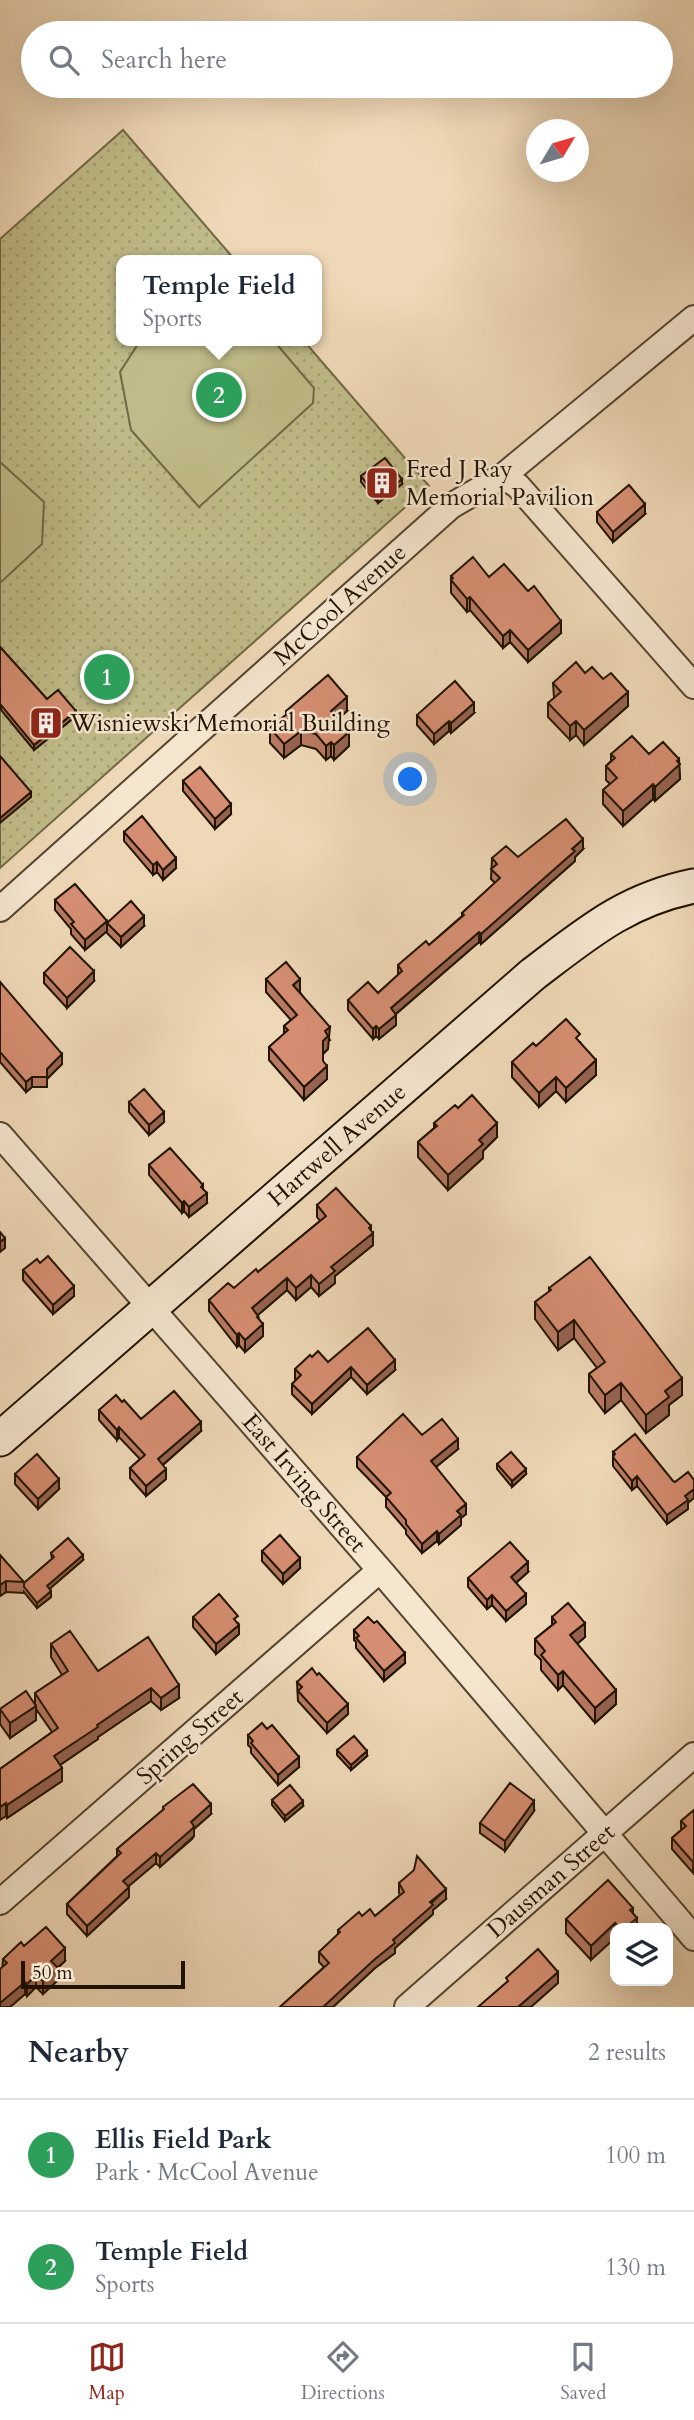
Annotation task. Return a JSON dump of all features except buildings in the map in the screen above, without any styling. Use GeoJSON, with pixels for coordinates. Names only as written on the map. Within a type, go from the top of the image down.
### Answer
{"type":"FeatureCollection","features":[{"type":"Feature","properties":{"kind":"street","name":"McCool Avenue"},"geometry":{"type":"LineString","coordinates":[[0,909],[451,506],[503,476],[694,318]]}},
{"type":"Feature","properties":{"kind":"street"},"geometry":{"type":"LineString","coordinates":[[503,476],[518,486],[694,686]]}},
{"type":"Feature","properties":{"kind":"street","name":"Hartwell Avenue"},"geometry":{"type":"LineString","coordinates":[[0,1439],[542,967],[623,909],[673,890],[694,886]]}},
{"type":"Feature","properties":{"kind":"street","name":"East Irving Street"},"geometry":{"type":"LineString","coordinates":[[0,1135],[380,1570],[694,1938]]}},
{"type":"Feature","properties":{"kind":"street","name":"Spring Street"},"geometry":{"type":"LineString","coordinates":[[0,1902],[380,1570]]}},
{"type":"Feature","properties":{"kind":"street","name":"Dausman Street"},"geometry":{"type":"LineString","coordinates":[[407,2007],[694,1755]]}},
{"type":"Feature","properties":{"kind":"shaded area"},"geometry":{"type":"Polygon","coordinates":[[[123,130],[231,255],[116,255],[116,346],[308,346],[429,486],[0,868],[0,239],[123,130]]]}},
{"type":"Feature","properties":{"kind":"shaded area"},"geometry":{"type":"Polygon","coordinates":[[[137,346],[278,346],[314,388],[313,403],[199,507],[131,430],[120,372],[137,346]]]}},
{"type":"Feature","properties":{"kind":"shaded area"},"geometry":{"type":"Polygon","coordinates":[[[0,462],[44,502],[42,544],[0,583],[0,462]]]}},
{"type":"Feature","properties":{"kind":"place","name":"Temple Field"},"geometry":{"type":"Point","coordinates":[219,395]}},
{"type":"Feature","properties":{"kind":"place","name":"Fred J Ray Memorial Pavilion"},"geometry":{"type":"Point","coordinates":[382,483]}},
{"type":"Feature","properties":{"kind":"place","name":"Ellis Field Park"},"geometry":{"type":"Point","coordinates":[107,677]}},
{"type":"Feature","properties":{"kind":"place","name":"Wisniewski Memorial Building"},"geometry":{"type":"Point","coordinates":[46,723]}}]}
